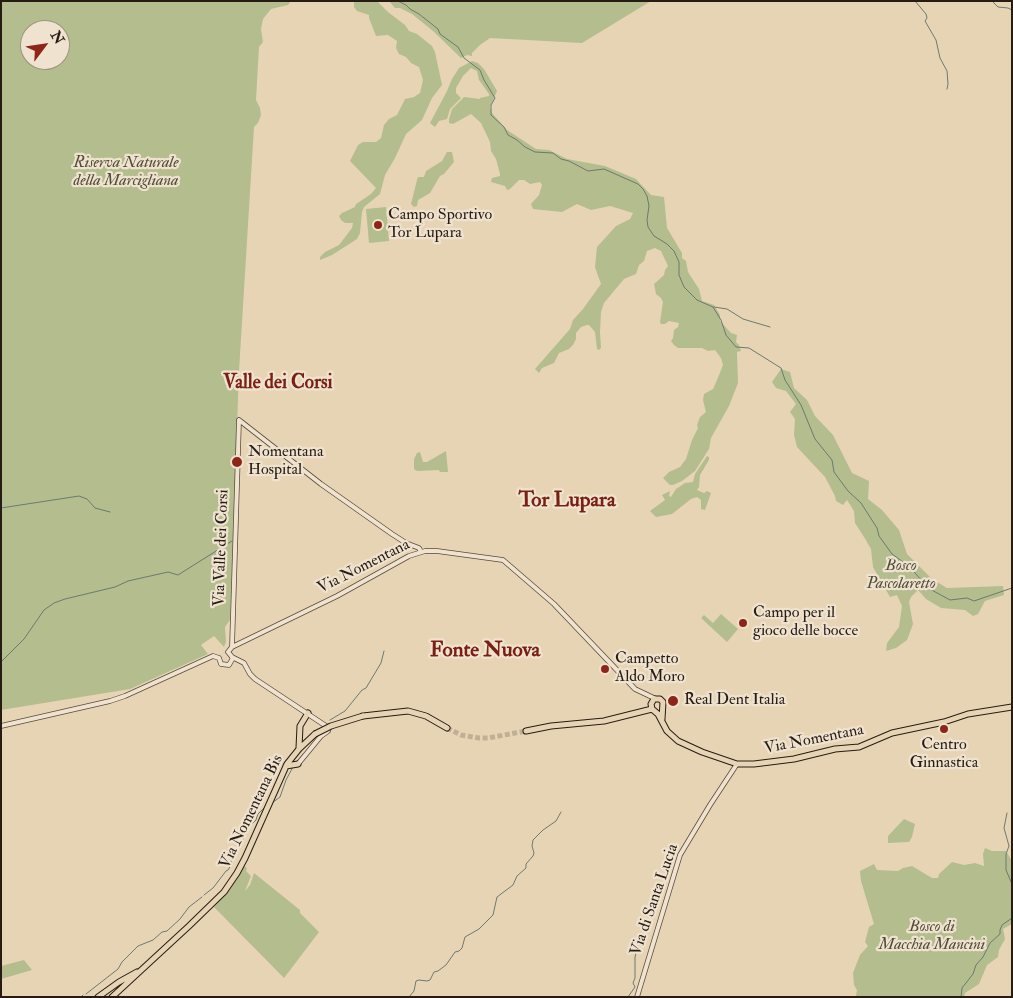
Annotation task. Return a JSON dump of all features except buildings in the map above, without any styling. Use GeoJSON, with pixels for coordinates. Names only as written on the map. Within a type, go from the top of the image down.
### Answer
{"type":"FeatureCollection","features":[{"type":"Feature","properties":{"kind":"main road"},"geometry":{"type":"LineString","coordinates":[[526,731],[551,726],[604,721],[657,711],[664,706],[663,702],[654,700]]}},
{"type":"Feature","properties":{"kind":"main road","name":"Via Nomentana"},"geometry":{"type":"LineString","coordinates":[[654,700],[657,711],[668,732],[679,742],[737,764],[770,763],[835,749],[859,747],[888,734],[944,722],[968,714],[1012,707]]}},
{"type":"Feature","properties":{"kind":"main road","name":"Via Nomentana Bis"},"geometry":{"type":"LineString","coordinates":[[112,997],[224,892],[241,867],[286,767],[299,749],[313,735],[331,726],[363,716],[408,712],[426,716],[446,728]]}},
{"type":"Feature","properties":{"kind":"main road"},"geometry":{"type":"LineString","coordinates":[[299,749],[301,724],[308,713]]}},
{"type":"Feature","properties":{"kind":"main road"},"geometry":{"type":"LineString","coordinates":[[300,731],[304,735],[313,735]]}},
{"type":"Feature","properties":{"kind":"main road"},"geometry":{"type":"LineString","coordinates":[[286,767],[297,764],[294,761],[294,755]]}},
{"type":"Feature","properties":{"kind":"main road"},"geometry":{"type":"LineString","coordinates":[[98,997],[144,968]]}},
{"type":"Feature","properties":{"kind":"street","name":"Via Valle dei Corsi"},"geometry":{"type":"LineString","coordinates":[[232,647],[239,420],[312,476],[394,535],[418,548],[421,552]]}},
{"type":"Feature","properties":{"kind":"street","name":"Via Nomentana"},"geometry":{"type":"LineString","coordinates":[[228,652],[232,647],[340,594],[409,556],[421,552],[435,551],[503,560],[554,604],[633,688],[654,700]]}},
{"type":"Feature","properties":{"kind":"street"},"geometry":{"type":"LineString","coordinates":[[1,726],[118,699],[213,656],[228,652],[232,657],[244,662],[250,674],[255,678],[325,724],[328,731],[321,736],[297,764]]}},
{"type":"Feature","properties":{"kind":"street"},"geometry":{"type":"LineString","coordinates":[[221,654],[221,664],[231,663],[232,657]]}},
{"type":"Feature","properties":{"kind":"street","name":"Via di Santa Lucia"},"geometry":{"type":"LineString","coordinates":[[637,997],[680,855],[737,764]]}},
{"type":"Feature","properties":{"kind":"green space","name":"Riserva Naturale della Marcigliana"},"geometry":{"type":"Polygon","coordinates":[[[1,1],[291,1],[288,5],[271,9],[263,19],[261,29],[263,42],[259,47],[256,100],[261,115],[254,127],[239,371],[230,620],[225,627],[226,642],[224,647],[214,636],[201,645],[208,654],[130,689],[1,710],[1,1]]]}},
{"type":"Feature","properties":{"kind":"green space"},"geometry":{"type":"Polygon","coordinates":[[[354,1],[377,1],[405,25],[409,31],[417,34],[432,46],[442,85],[432,98],[422,120],[406,134],[385,175],[380,194],[364,207],[360,233],[357,239],[332,255],[320,260],[320,257],[325,252],[339,245],[352,228],[353,223],[345,223],[339,216],[355,207],[356,204],[371,194],[376,188],[350,161],[358,145],[363,142],[376,142],[381,138],[384,125],[389,119],[397,115],[405,99],[420,93],[423,80],[419,67],[399,54],[396,48],[397,41],[388,35],[376,36],[369,15],[357,11],[354,7],[354,1]]]}},
{"type":"Feature","properties":{"kind":"green space"},"geometry":{"type":"Polygon","coordinates":[[[389,1],[651,1],[582,43],[490,38],[472,53],[472,56],[467,55],[461,58],[412,14],[400,8],[395,8],[389,1]]]}},
{"type":"Feature","properties":{"kind":"green space"},"geometry":{"type":"Polygon","coordinates":[[[472,61],[478,63],[484,69],[497,91],[490,107],[492,113],[507,130],[536,149],[549,150],[567,159],[605,166],[636,179],[651,195],[664,197],[667,228],[682,253],[682,258],[686,261],[688,272],[699,289],[702,301],[714,305],[720,315],[720,321],[731,333],[737,335],[736,342],[741,351],[737,352],[738,383],[729,406],[711,438],[709,449],[695,471],[682,481],[670,485],[663,478],[669,472],[680,467],[686,459],[698,428],[697,425],[700,417],[706,412],[703,400],[704,394],[713,389],[723,365],[721,358],[715,350],[678,348],[671,341],[674,330],[678,327],[679,323],[669,321],[661,324],[660,322],[663,302],[656,294],[654,284],[664,275],[668,266],[661,251],[655,248],[647,251],[644,261],[639,265],[636,274],[624,279],[604,303],[601,312],[601,348],[597,349],[595,332],[587,325],[581,327],[576,333],[573,345],[559,353],[554,363],[542,368],[539,373],[535,369],[570,329],[573,320],[601,284],[595,267],[597,247],[616,226],[630,219],[633,213],[610,206],[591,210],[577,204],[562,212],[533,209],[531,204],[539,195],[542,185],[540,182],[530,184],[524,180],[519,180],[507,190],[505,186],[491,182],[492,178],[500,176],[500,174],[496,159],[491,151],[490,142],[481,123],[471,114],[453,124],[449,123],[452,109],[464,97],[480,99],[489,96],[479,80],[477,71],[471,68],[463,76],[456,88],[456,93],[461,98],[450,109],[447,119],[439,121],[435,127],[430,123],[459,68],[472,61]]]}},
{"type":"Feature","properties":{"kind":"green space"},"geometry":{"type":"Polygon","coordinates":[[[447,152],[452,152],[454,162],[440,176],[430,193],[418,200],[417,206],[414,207],[411,204],[418,177],[424,177],[426,171],[442,161],[447,152]]]}},
{"type":"Feature","properties":{"kind":"green space","name":"Campo Sportivo Tor Lupara"},"geometry":{"type":"Polygon","coordinates":[[[386,207],[389,241],[369,243],[366,209],[386,207]]]}},
{"type":"Feature","properties":{"kind":"green space","name":"Bosco Pascolaretto"},"geometry":{"type":"Polygon","coordinates":[[[781,369],[790,372],[794,388],[807,400],[815,416],[833,435],[852,473],[869,481],[868,499],[882,510],[899,530],[907,554],[932,579],[947,588],[1003,586],[1004,595],[985,601],[978,614],[973,616],[965,610],[941,608],[926,599],[918,590],[909,602],[913,624],[907,640],[896,648],[886,651],[887,643],[899,627],[902,606],[897,595],[890,597],[873,567],[871,549],[855,523],[854,511],[847,500],[843,505],[836,501],[825,477],[797,447],[794,435],[795,419],[790,412],[796,404],[786,391],[776,388],[772,382],[781,369]]]}},
{"type":"Feature","properties":{"kind":"green space"},"geometry":{"type":"Polygon","coordinates":[[[446,451],[448,472],[440,472],[439,470],[417,471],[414,469],[414,459],[417,453],[420,452],[423,462],[427,462],[446,451]]]}},
{"type":"Feature","properties":{"kind":"green space"},"geometry":{"type":"Polygon","coordinates":[[[707,456],[709,460],[700,475],[697,490],[711,493],[705,510],[701,509],[701,500],[697,497],[691,499],[672,514],[656,517],[650,511],[665,500],[662,495],[670,491],[669,496],[671,497],[676,489],[685,483],[693,482],[695,474],[707,456]]]}},
{"type":"Feature","properties":{"kind":"green space"},"geometry":{"type":"Polygon","coordinates":[[[721,614],[738,629],[727,642],[701,618],[704,615],[713,623],[721,614]]]}},
{"type":"Feature","properties":{"kind":"green space"},"geometry":{"type":"Polygon","coordinates":[[[904,819],[915,824],[909,842],[888,843],[888,836],[904,819]]]}},
{"type":"Feature","properties":{"kind":"green space","name":"Bosco di Macchia Mancini"},"geometry":{"type":"Polygon","coordinates":[[[985,848],[992,851],[1006,851],[1012,861],[1012,924],[1003,929],[1005,939],[999,950],[998,957],[987,965],[979,984],[965,993],[964,997],[852,997],[856,996],[857,990],[854,985],[853,973],[860,955],[868,946],[865,942],[869,927],[874,924],[861,881],[860,871],[874,864],[877,870],[898,871],[912,866],[932,878],[938,878],[939,874],[952,862],[964,865],[975,863],[984,866],[983,854],[985,848]]]}},
{"type":"Feature","properties":{"kind":"green space"},"geometry":{"type":"Polygon","coordinates":[[[244,866],[251,876],[245,891],[250,885],[254,873],[300,910],[300,913],[319,932],[284,978],[214,907],[228,891],[244,866]]]}},
{"type":"Feature","properties":{"kind":"green space"},"geometry":{"type":"Polygon","coordinates":[[[24,960],[32,970],[1,979],[1,966],[24,960]]]}},
{"type":"Feature","properties":{"kind":"waterway"},"geometry":{"type":"LineString","coordinates":[[398,1],[438,29],[440,34],[458,47],[464,58],[480,70],[495,98],[491,105],[491,115],[504,127],[508,135],[535,152],[553,153],[561,159],[588,171],[604,169],[638,184],[643,189],[649,206],[648,227],[654,236],[674,251],[679,262],[679,275],[684,287],[697,300],[713,307],[721,320],[726,335],[736,347],[749,348],[781,368],[785,380],[801,405],[815,439],[832,460],[834,472],[848,491],[861,503],[877,528],[879,536],[892,554],[910,567],[928,588],[950,600],[967,598],[974,601],[1012,588]]}},
{"type":"Feature","properties":{"kind":"waterway"},"geometry":{"type":"LineString","coordinates":[[915,1],[926,14],[927,18],[925,21],[936,40],[940,58],[947,71],[947,89]]}},
{"type":"Feature","properties":{"kind":"waterway"},"geometry":{"type":"LineString","coordinates":[[992,1],[998,7],[1012,10]]}},
{"type":"Feature","properties":{"kind":"waterway"},"geometry":{"type":"LineString","coordinates":[[714,307],[727,309],[743,319],[770,327]]}},
{"type":"Feature","properties":{"kind":"waterway"},"geometry":{"type":"LineString","coordinates":[[1,508],[79,496],[87,499],[95,508],[110,512]]}},
{"type":"Feature","properties":{"kind":"waterway"},"geometry":{"type":"LineString","coordinates":[[1,662],[24,639],[44,610],[54,603],[115,587],[128,581],[168,572],[178,575],[232,541]]}},
{"type":"Feature","properties":{"kind":"waterway"},"geometry":{"type":"LineString","coordinates":[[330,720],[345,711],[362,690],[366,688],[381,663],[384,651]]}},
{"type":"Feature","properties":{"kind":"waterway"},"geometry":{"type":"LineString","coordinates":[[297,761],[316,740]]}},
{"type":"Feature","properties":{"kind":"waterway"},"geometry":{"type":"LineString","coordinates":[[272,803],[280,797],[293,767]]}},
{"type":"Feature","properties":{"kind":"waterway"},"geometry":{"type":"LineString","coordinates":[[204,895],[213,888],[228,870],[250,826],[264,808]]}},
{"type":"Feature","properties":{"kind":"waterway"},"geometry":{"type":"LineString","coordinates":[[409,997],[414,991],[416,981],[430,980],[434,972],[446,965],[455,952],[462,948],[465,937],[479,929],[493,915],[497,897],[513,885],[517,876],[526,868],[526,864],[533,856],[533,840],[556,821],[561,812]]}},
{"type":"Feature","properties":{"kind":"waterway"},"geometry":{"type":"LineString","coordinates":[[1007,813],[1004,828],[1009,846],[1006,854],[1006,870],[1012,884]]}},
{"type":"Feature","properties":{"kind":"waterway"},"geometry":{"type":"LineString","coordinates":[[86,994],[118,969],[122,962],[138,946],[153,940],[162,932],[167,931],[189,907],[202,897]]}},
{"type":"Feature","properties":{"kind":"waterway"},"geometry":{"type":"LineString","coordinates":[[961,997],[962,988],[973,974],[976,965],[983,957],[990,943],[1000,934],[1002,925],[1012,918]]}},
{"type":"Feature","properties":{"kind":"waterway"},"geometry":{"type":"LineString","coordinates":[[628,997],[635,987],[633,983],[638,945]]}},
{"type":"Feature","properties":{"kind":"tunnel"},"geometry":{"type":"LineString","coordinates":[[447,728],[461,735],[479,738],[526,731]]}},
{"type":"Feature","properties":{"kind":"place","name":"Campo Sportivo Tor Lupara"},"geometry":{"type":"Point","coordinates":[378,225]}},
{"type":"Feature","properties":{"kind":"place","name":"Nomentana Hospital"},"geometry":{"type":"Point","coordinates":[237,462]}},
{"type":"Feature","properties":{"kind":"place","name":"Campo per il gioco delle bocce"},"geometry":{"type":"Point","coordinates":[743,623]}},
{"type":"Feature","properties":{"kind":"place","name":"Campetto Aldo Moro"},"geometry":{"type":"Point","coordinates":[605,669]}},
{"type":"Feature","properties":{"kind":"place","name":"Real Dent Italia"},"geometry":{"type":"Point","coordinates":[673,701]}},
{"type":"Feature","properties":{"kind":"place","name":"Centro Ginnastica"},"geometry":{"type":"Point","coordinates":[944,729]}},
{"type":"Feature","properties":{"kind":"district","name":"Valle dei Corsi"},"geometry":{"type":"Point","coordinates":[278,384]}},
{"type":"Feature","properties":{"kind":"district","name":"Tor Lupara"},"geometry":{"type":"Point","coordinates":[567,501]}},
{"type":"Feature","properties":{"kind":"district","name":"Fonte Nuova"},"geometry":{"type":"Point","coordinates":[485,651]}}]}
